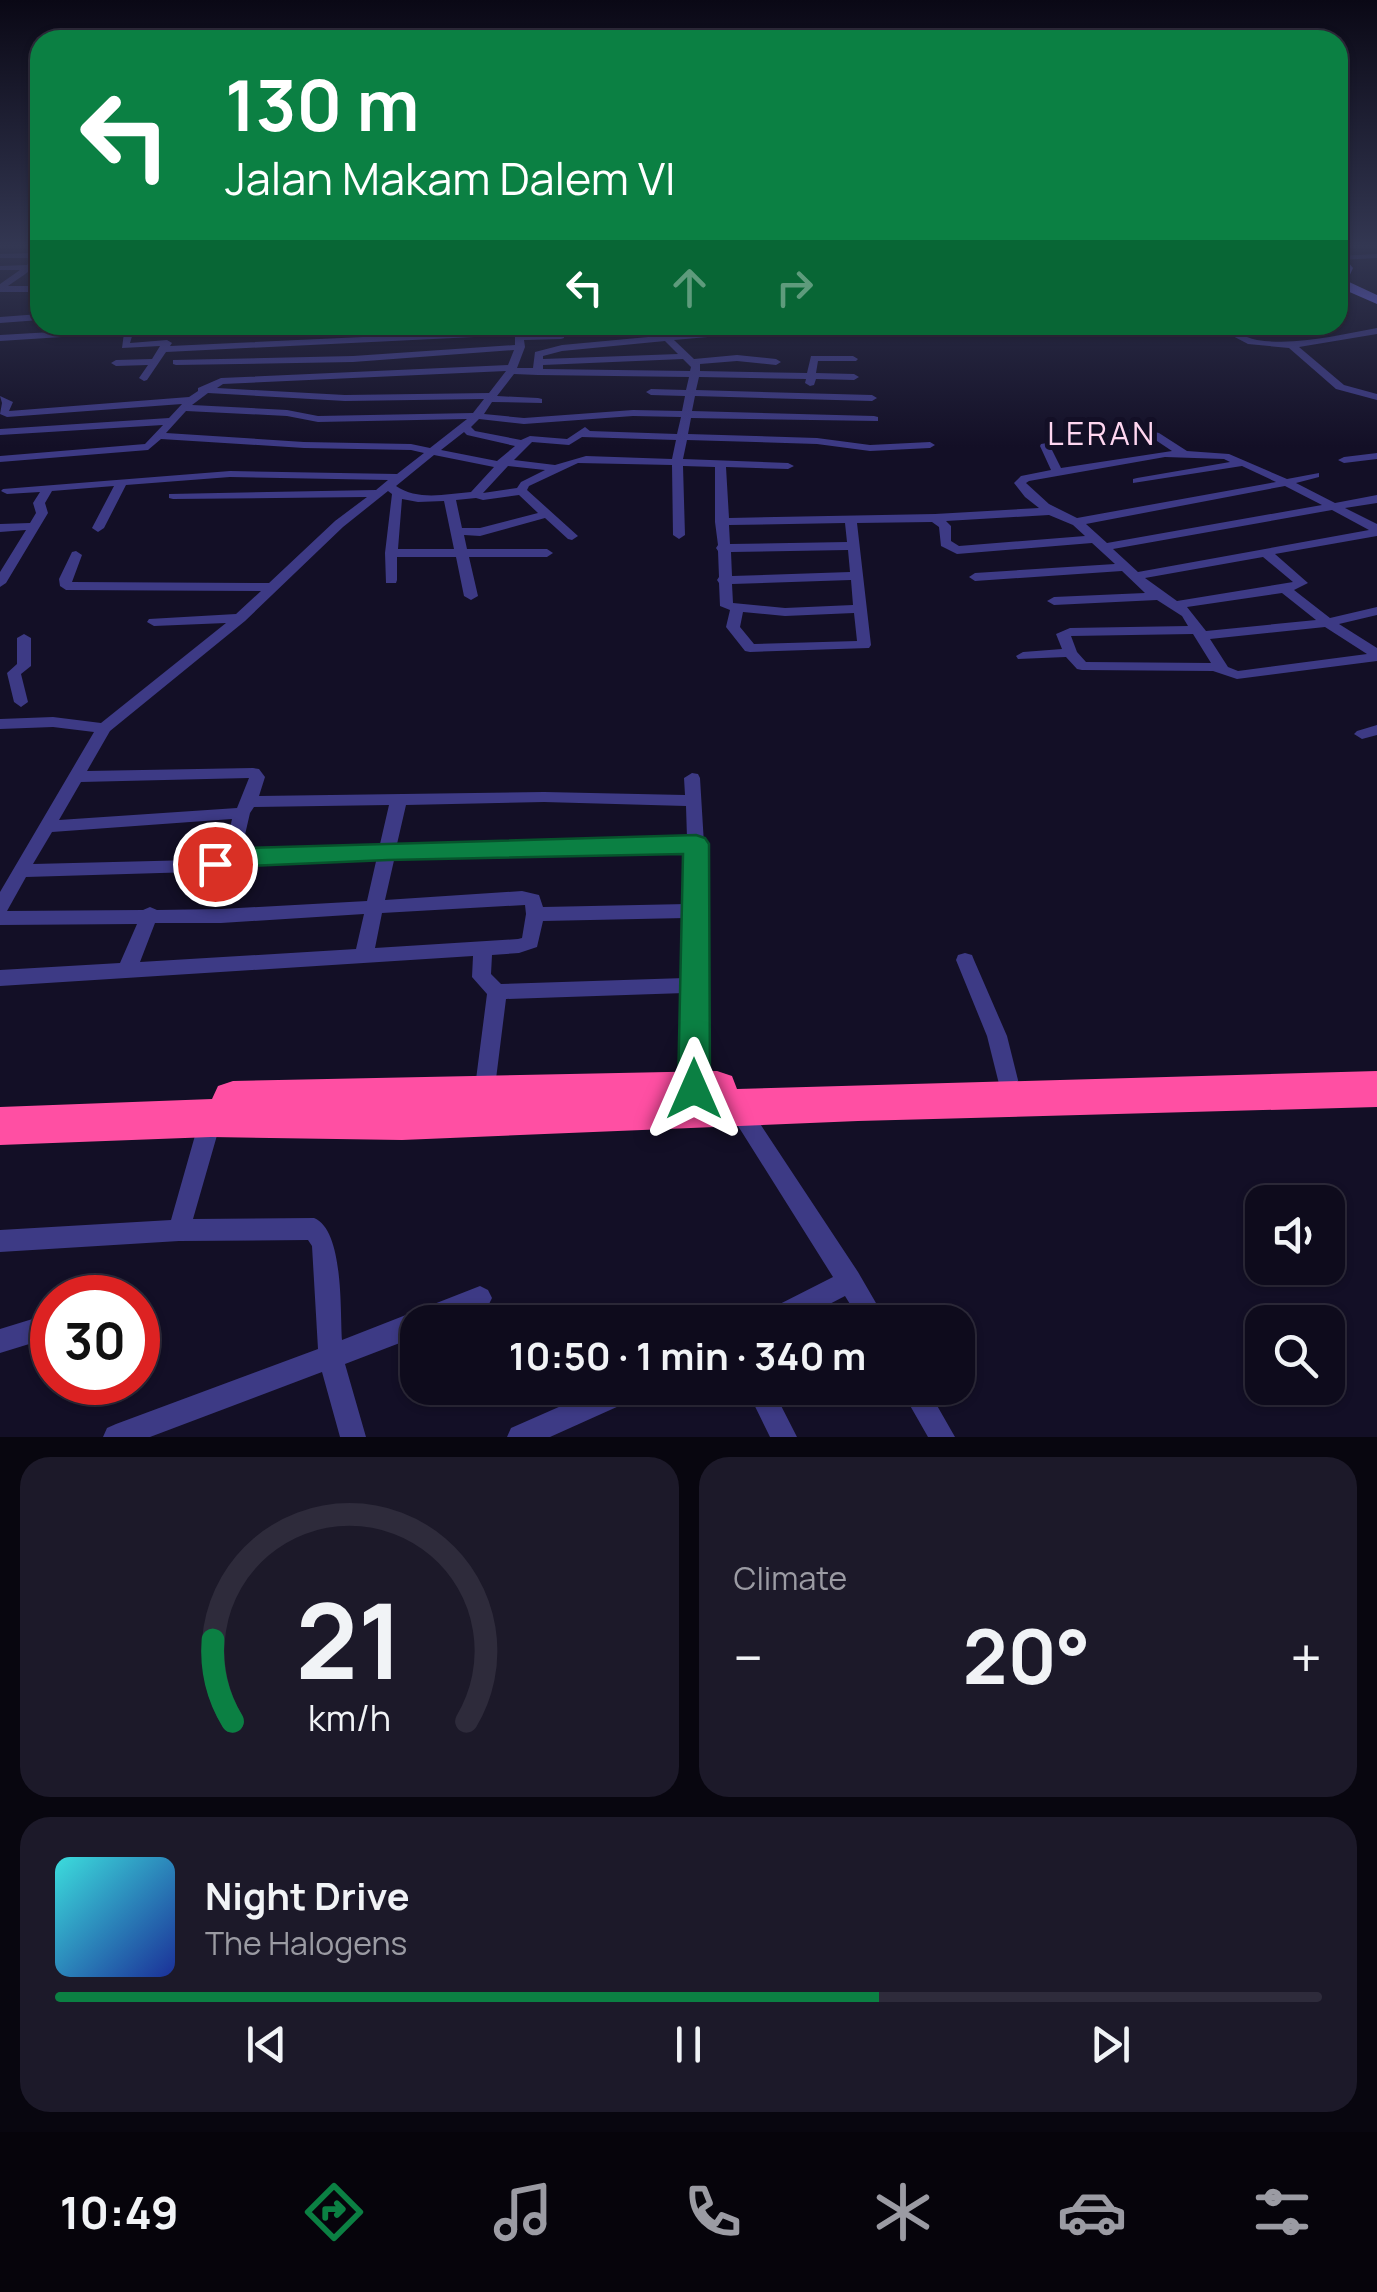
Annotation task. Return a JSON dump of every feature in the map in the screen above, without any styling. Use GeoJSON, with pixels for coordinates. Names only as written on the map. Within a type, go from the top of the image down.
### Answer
{"type":"FeatureCollection","features":[{"type":"Feature","properties":{"kind":"highway"},"geometry":{"type":"LineString","coordinates":[[0,1126],[206,1132],[1377,1074]]}},
{"type":"Feature","properties":{"kind":"highway"},"geometry":{"type":"LineString","coordinates":[[0,1108],[216,1099],[694,1089],[1377,1090]]}},
{"type":"Feature","properties":{"kind":"street"},"geometry":{"type":"LineString","coordinates":[[0,320],[30,318]]}},
{"type":"Feature","properties":{"kind":"street"},"geometry":{"type":"LineString","coordinates":[[1237,335],[1251,342],[1294,344],[1377,331]]}},
{"type":"Feature","properties":{"kind":"street"},"geometry":{"type":"LineString","coordinates":[[0,338],[30,335]]}},
{"type":"Feature","properties":{"kind":"street"},"geometry":{"type":"LineString","coordinates":[[127,335],[124,346],[187,348],[561,336]]}},
{"type":"Feature","properties":{"kind":"street"},"geometry":{"type":"LineString","coordinates":[[144,378],[173,335]]}},
{"type":"Feature","properties":{"kind":"street"},"geometry":{"type":"LineString","coordinates":[[187,348],[176,362],[354,359],[520,335]]}},
{"type":"Feature","properties":{"kind":"street"},"geometry":{"type":"LineString","coordinates":[[0,907],[104,728],[240,618],[338,524],[466,428],[511,369],[520,335]]}},
{"type":"Feature","properties":{"kind":"street"},"geometry":{"type":"LineString","coordinates":[[664,335],[692,364],[677,462],[679,535]]}},
{"type":"Feature","properties":{"kind":"street"},"geometry":{"type":"LineString","coordinates":[[538,367],[540,354],[587,343],[713,335]]}},
{"type":"Feature","properties":{"kind":"street"},"geometry":{"type":"LineString","coordinates":[[1282,335],[1340,386],[1377,397]]}},
{"type":"Feature","properties":{"kind":"street"},"geometry":{"type":"LineString","coordinates":[[216,382],[692,364],[736,358],[776,362]]}},
{"type":"Feature","properties":{"kind":"street"},"geometry":{"type":"LineString","coordinates":[[810,418],[814,358],[853,359]]}},
{"type":"Feature","properties":{"kind":"street"},"geometry":{"type":"LineString","coordinates":[[324,397],[354,359]]}},
{"type":"Feature","properties":{"kind":"street"},"geometry":{"type":"LineString","coordinates":[[0,459],[146,448],[202,390],[216,382],[230,361]]}},
{"type":"Feature","properties":{"kind":"street"},"geometry":{"type":"LineString","coordinates":[[116,363],[156,362]]}},
{"type":"Feature","properties":{"kind":"street"},"geometry":{"type":"LineString","coordinates":[[538,367],[692,364],[854,377]]}},
{"type":"Feature","properties":{"kind":"street"},"geometry":{"type":"LineString","coordinates":[[202,390],[324,397],[491,397],[538,402]]}},
{"type":"Feature","properties":{"kind":"street"},"geometry":{"type":"LineString","coordinates":[[652,392],[872,398]]}},
{"type":"Feature","properties":{"kind":"street"},"geometry":{"type":"LineString","coordinates":[[0,399],[8,402],[1,414]]}},
{"type":"Feature","properties":{"kind":"street"},"geometry":{"type":"LineString","coordinates":[[1,414],[188,404],[287,412],[318,419],[476,416],[524,421],[603,414],[874,419]]}},
{"type":"Feature","properties":{"kind":"street"},"geometry":{"type":"LineString","coordinates":[[581,434],[603,414]]}},
{"type":"Feature","properties":{"kind":"street"},"geometry":{"type":"LineString","coordinates":[[0,432],[173,421]]}},
{"type":"Feature","properties":{"kind":"street"},"geometry":{"type":"LineString","coordinates":[[466,428],[471,434],[522,444]]}},
{"type":"Feature","properties":{"kind":"street"},"geometry":{"type":"LineString","coordinates":[[1057,472],[1045,446],[1138,431],[1155,435],[1182,454]]}},
{"type":"Feature","properties":{"kind":"street"},"geometry":{"type":"LineString","coordinates":[[476,495],[528,439],[569,442],[581,434],[846,442],[870,448],[930,445]]}},
{"type":"Feature","properties":{"kind":"street"},"geometry":{"type":"LineString","coordinates":[[160,436],[436,451],[501,464],[555,468],[576,459],[788,466]]}},
{"type":"Feature","properties":{"kind":"street"},"geometry":{"type":"LineString","coordinates":[[1219,669],[1221,664],[1202,632],[1177,605],[1158,596],[1076,522],[1026,492],[1020,483],[1031,476],[1182,454],[1225,456],[1332,504],[1376,531]]}},
{"type":"Feature","properties":{"kind":"street"},"geometry":{"type":"LineString","coordinates":[[1344,460],[1377,456]]}},
{"type":"Feature","properties":{"kind":"street"},"geometry":{"type":"LineString","coordinates":[[720,462],[724,602],[737,608],[785,612],[860,609]]}},
{"type":"Feature","properties":{"kind":"street"},"geometry":{"type":"LineString","coordinates":[[1138,481],[1246,463]]}},
{"type":"Feature","properties":{"kind":"street"},"geometry":{"type":"LineString","coordinates":[[521,491],[526,484],[548,477],[555,468]]}},
{"type":"Feature","properties":{"kind":"street"},"geometry":{"type":"LineString","coordinates":[[7,491],[230,474],[391,488],[424,499],[521,491],[572,536]]}},
{"type":"Feature","properties":{"kind":"street"},"geometry":{"type":"LineString","coordinates":[[1076,522],[1289,483],[1316,474]]}},
{"type":"Feature","properties":{"kind":"street"},"geometry":{"type":"LineString","coordinates":[[98,528],[122,482]]}},
{"type":"Feature","properties":{"kind":"street"},"geometry":{"type":"LineString","coordinates":[[0,583],[7,559],[42,513],[39,504],[49,487]]}},
{"type":"Feature","properties":{"kind":"street"},"geometry":{"type":"LineString","coordinates":[[173,496],[391,488]]}},
{"type":"Feature","properties":{"kind":"street"},"geometry":{"type":"LineString","coordinates":[[391,488],[391,580]]}},
{"type":"Feature","properties":{"kind":"street"},"geometry":{"type":"LineString","coordinates":[[449,496],[471,596]]}},
{"type":"Feature","properties":{"kind":"street"},"geometry":{"type":"LineString","coordinates":[[935,518],[944,526],[945,543],[957,550],[1100,543],[1296,516],[1332,504],[1377,499]]}},
{"type":"Feature","properties":{"kind":"street"},"geometry":{"type":"LineString","coordinates":[[721,522],[935,518],[1054,511]]}},
{"type":"Feature","properties":{"kind":"street"},"geometry":{"type":"LineString","coordinates":[[457,531],[480,532],[547,514]]}},
{"type":"Feature","properties":{"kind":"street"},"geometry":{"type":"LineString","coordinates":[[737,608],[733,627],[753,648],[863,646],[852,520]]}},
{"type":"Feature","properties":{"kind":"street"},"geometry":{"type":"LineString","coordinates":[[0,528],[34,526]]}},
{"type":"Feature","properties":{"kind":"street"},"geometry":{"type":"LineString","coordinates":[[975,577],[1132,571],[1266,553],[1376,531]]}},
{"type":"Feature","properties":{"kind":"street"},"geometry":{"type":"LineString","coordinates":[[722,548],[854,546]]}},
{"type":"Feature","properties":{"kind":"street"},"geometry":{"type":"LineString","coordinates":[[390,553],[547,553]]}},
{"type":"Feature","properties":{"kind":"street"},"geometry":{"type":"LineString","coordinates":[[1177,605],[1286,589],[1302,582],[1266,553]]}},
{"type":"Feature","properties":{"kind":"street"},"geometry":{"type":"LineString","coordinates":[[76,555],[65,579],[66,586],[270,587]]}},
{"type":"Feature","properties":{"kind":"street"},"geometry":{"type":"LineString","coordinates":[[724,580],[855,576]]}},
{"type":"Feature","properties":{"kind":"street"},"geometry":{"type":"LineString","coordinates":[[1286,589],[1328,624],[1377,656]]}},
{"type":"Feature","properties":{"kind":"street"},"geometry":{"type":"LineString","coordinates":[[1054,601],[1158,596]]}},
{"type":"Feature","properties":{"kind":"street"},"geometry":{"type":"LineString","coordinates":[[1377,611],[1328,624],[1202,632],[1062,634],[1070,653],[1082,666],[1219,669],[1237,675],[1377,656]]}},
{"type":"Feature","properties":{"kind":"street"},"geometry":{"type":"LineString","coordinates":[[154,622],[240,618]]}},
{"type":"Feature","properties":{"kind":"street"},"geometry":{"type":"LineString","coordinates":[[21,702],[7,673],[24,666],[24,638]]}},
{"type":"Feature","properties":{"kind":"street"},"geometry":{"type":"LineString","coordinates":[[1024,656],[1070,653]]}},
{"type":"Feature","properties":{"kind":"street"},"geometry":{"type":"LineString","coordinates":[[0,724],[53,722],[104,728]]}},
{"type":"Feature","properties":{"kind":"street"},"geometry":{"type":"LineString","coordinates":[[76,777],[253,773],[257,776],[231,860]]}},
{"type":"Feature","properties":{"kind":"street"},"geometry":{"type":"LineString","coordinates":[[692,778],[696,844],[694,1089]]}},
{"type":"Feature","properties":{"kind":"street"},"geometry":{"type":"LineString","coordinates":[[48,826],[246,807],[399,798],[692,800]]}},
{"type":"Feature","properties":{"kind":"street"},"geometry":{"type":"LineString","coordinates":[[364,954],[399,798]]}},
{"type":"Feature","properties":{"kind":"street"},"geometry":{"type":"LineString","coordinates":[[19,871],[194,866],[388,850],[696,844]]}},
{"type":"Feature","properties":{"kind":"street"},"geometry":{"type":"LineString","coordinates":[[0,918],[222,916],[532,898],[535,914],[528,944],[0,978]]}},
{"type":"Feature","properties":{"kind":"street"},"geometry":{"type":"LineString","coordinates":[[535,914],[696,910]]}},
{"type":"Feature","properties":{"kind":"street"},"geometry":{"type":"LineString","coordinates":[[127,970],[150,914]]}},
{"type":"Feature","properties":{"kind":"street"},"geometry":{"type":"LineString","coordinates":[[483,947],[481,977],[497,992],[694,985]]}},
{"type":"Feature","properties":{"kind":"street"},"geometry":{"type":"LineString","coordinates":[[966,960],[998,1036],[1011,1092]]}},
{"type":"Feature","properties":{"kind":"street"},"geometry":{"type":"LineString","coordinates":[[484,1095],[497,992]]}},
{"type":"Feature","properties":{"kind":"street"},"geometry":{"type":"LineString","coordinates":[[738,1108],[838,1288],[856,1305]]}},
{"type":"Feature","properties":{"kind":"street"},"geometry":{"type":"LineString","coordinates":[[179,1230],[206,1132]]}},
{"type":"Feature","properties":{"kind":"street"},"geometry":{"type":"LineString","coordinates":[[0,1240],[305,1227],[318,1234],[324,1252],[331,1359],[353,1437]]}},
{"type":"Feature","properties":{"kind":"street"},"geometry":{"type":"LineString","coordinates":[[804,1305],[838,1288]]}},
{"type":"Feature","properties":{"kind":"street"},"geometry":{"type":"LineString","coordinates":[[463,1305],[480,1298]]}},
{"type":"Feature","properties":{"kind":"street"},"geometry":{"type":"LineString","coordinates":[[116,1437],[400,1331]]}},
{"type":"Feature","properties":{"kind":"street"},"geometry":{"type":"LineString","coordinates":[[0,1341],[30,1332]]}},
{"type":"Feature","properties":{"kind":"street"},"geometry":{"type":"LineString","coordinates":[[520,1437],[592,1405]]}},
{"type":"Feature","properties":{"kind":"street"},"geometry":{"type":"LineString","coordinates":[[767,1405],[784,1437]]}},
{"type":"Feature","properties":{"kind":"street"},"geometry":{"type":"LineString","coordinates":[[923,1405],[942,1437]]}},
{"type":"Feature","properties":{"kind":"district","name":"LERAN"},"geometry":{"type":"Point","coordinates":[1102,434]}},
{"type":"Feature","properties":{"kind":"route"},"geometry":{"type":"LineString","coordinates":[[215,864],[247,857],[388,850],[696,844],[694,1089]]}}]}
